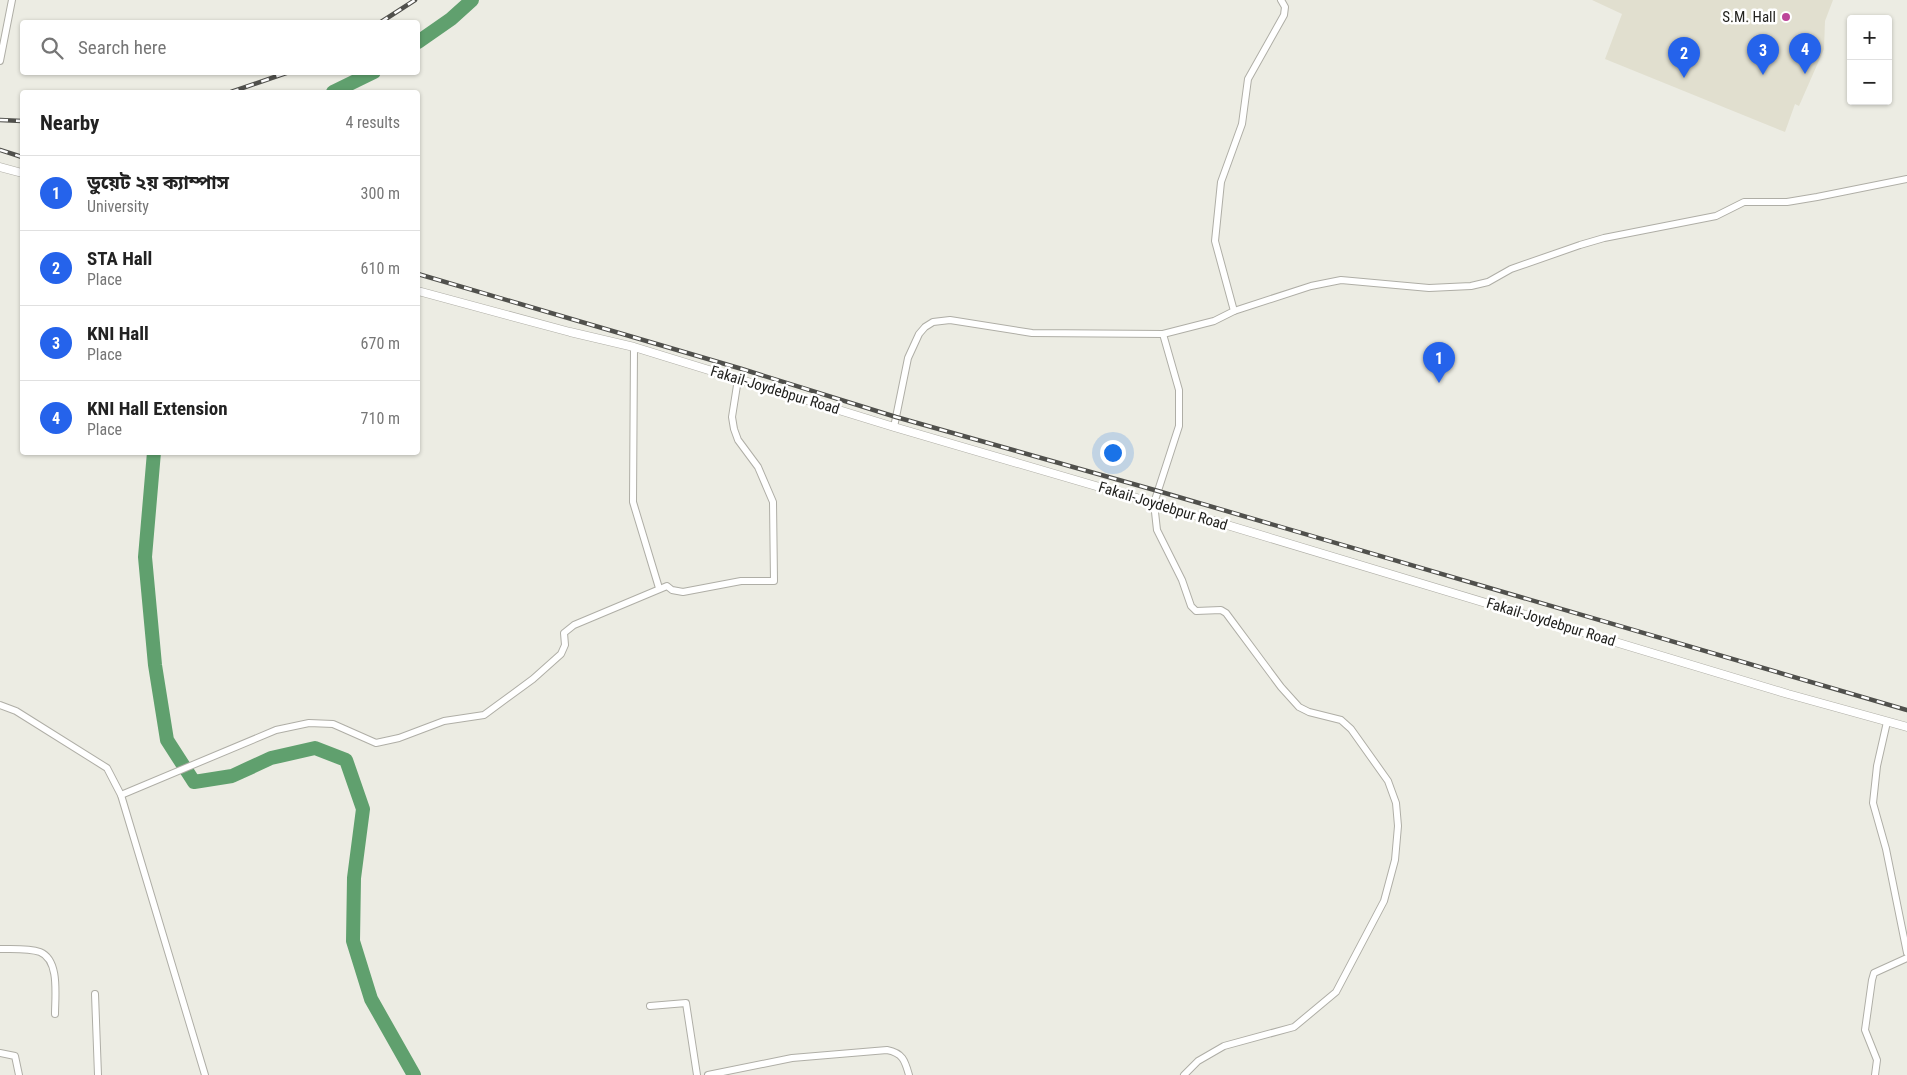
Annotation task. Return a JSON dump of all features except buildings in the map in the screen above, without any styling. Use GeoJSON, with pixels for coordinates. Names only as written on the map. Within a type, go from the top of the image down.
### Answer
{"type":"FeatureCollection","features":[{"type":"Feature","properties":{"kind":"street"},"geometry":{"type":"LineString","coordinates":[[0,61],[12,0]]}},
{"type":"Feature","properties":{"kind":"street"},"geometry":{"type":"LineString","coordinates":[[1234,311],[1215,241],[1217,205],[1221,182],[1242,124],[1248,79],[1284,15],[1285,7],[1281,0]]}},
{"type":"Feature","properties":{"kind":"street"},"geometry":{"type":"LineString","coordinates":[[0,167],[20,173]]}},
{"type":"Feature","properties":{"kind":"street"},"geometry":{"type":"LineString","coordinates":[[894,427],[908,358],[919,334],[933,322],[950,320],[1032,333],[1163,334],[1214,321],[1234,311],[1311,286],[1341,280],[1429,288],[1471,286],[1488,282],[1511,269],[1580,245],[1604,238],[1716,216],[1744,202],[1788,202],[1817,198],[1907,179]]}},
{"type":"Feature","properties":{"kind":"street","name":"Fakail-Joydebpur Road"},"geometry":{"type":"LineString","coordinates":[[420,292],[570,332],[634,347],[894,427],[1154,503],[1788,694],[1907,727]]}},
{"type":"Feature","properties":{"kind":"street"},"geometry":{"type":"LineString","coordinates":[[1163,334],[1179,390],[1179,426],[1154,503],[1158,530],[1182,580],[1191,606],[1196,611],[1221,610],[1226,614],[1280,687],[1299,707],[1308,712],[1341,720],[1352,729],[1388,782],[1396,803],[1398,826],[1395,860],[1384,901],[1336,992],[1294,1026],[1224,1046],[1198,1062],[1184,1075]]}},
{"type":"Feature","properties":{"kind":"street"},"geometry":{"type":"LineString","coordinates":[[634,347],[634,502],[658,588]]}},
{"type":"Feature","properties":{"kind":"street"},"geometry":{"type":"LineString","coordinates":[[121,796],[214,754],[276,730],[309,723],[333,724],[376,743],[400,738],[444,722],[484,715],[533,679],[561,654],[565,645],[564,633],[574,625],[658,588],[667,586],[672,590],[683,592],[741,582],[774,581],[773,502],[758,467],[738,440],[734,429],[732,417],[738,379]]}},
{"type":"Feature","properties":{"kind":"street"},"geometry":{"type":"LineString","coordinates":[[0,704],[16,711],[107,768],[121,796],[205,1075]]}},
{"type":"Feature","properties":{"kind":"street"},"geometry":{"type":"LineString","coordinates":[[1887,722],[1877,766],[1873,803],[1886,849],[1907,953]]}},
{"type":"Feature","properties":{"kind":"street"},"geometry":{"type":"LineString","coordinates":[[0,949],[38,951],[46,955],[50,961],[55,982],[55,1014]]}},
{"type":"Feature","properties":{"kind":"street"},"geometry":{"type":"LineString","coordinates":[[1875,1075],[1876,1060],[1865,1030],[1872,980],[1874,973],[1907,958]]}},
{"type":"Feature","properties":{"kind":"street"},"geometry":{"type":"LineString","coordinates":[[95,994],[98,1075]]}},
{"type":"Feature","properties":{"kind":"street"},"geometry":{"type":"LineString","coordinates":[[650,1006],[686,1002],[697,1075]]}},
{"type":"Feature","properties":{"kind":"street"},"geometry":{"type":"LineString","coordinates":[[708,1075],[792,1058],[887,1050],[898,1052],[904,1059],[909,1075]]}},
{"type":"Feature","properties":{"kind":"street"},"geometry":{"type":"LineString","coordinates":[[0,1053],[15,1056],[19,1075]]}},
{"type":"Feature","properties":{"kind":"shaded area"},"geometry":{"type":"Polygon","coordinates":[[[1592,0],[1833,0],[1825,21],[1824,49],[1799,106],[1795,104],[1785,132],[1605,59],[1622,14],[1592,0]]]}},
{"type":"Feature","properties":{"kind":"waterway"},"geometry":{"type":"LineString","coordinates":[[420,41],[451,19],[472,0]]}},
{"type":"Feature","properties":{"kind":"waterway"},"geometry":{"type":"LineString","coordinates":[[337,90],[368,75]]}},
{"type":"Feature","properties":{"kind":"waterway"},"geometry":{"type":"LineString","coordinates":[[154,455],[145,557],[155,665],[167,740],[194,782],[232,776],[271,758],[315,748],[346,760],[363,809],[354,878],[353,941],[371,999],[414,1075]]}},
{"type":"Feature","properties":{"kind":"railway"},"geometry":{"type":"LineString","coordinates":[[384,20],[415,0]]}},
{"type":"Feature","properties":{"kind":"railway"},"geometry":{"type":"LineString","coordinates":[[237,90],[280,75]]}},
{"type":"Feature","properties":{"kind":"railway"},"geometry":{"type":"LineString","coordinates":[[0,120],[20,121]]}},
{"type":"Feature","properties":{"kind":"railway"},"geometry":{"type":"LineString","coordinates":[[0,150],[20,156]]}},
{"type":"Feature","properties":{"kind":"railway"},"geometry":{"type":"LineString","coordinates":[[420,275],[742,369],[896,417],[1158,491],[1907,710]]}},
{"type":"Feature","properties":{"kind":"place","name":"S.M. Hall"},"geometry":{"type":"Point","coordinates":[1786,17]}},
{"type":"Feature","properties":{"kind":"place","name":"KNI Hall Extension"},"geometry":{"type":"Point","coordinates":[1805,74]}},
{"type":"Feature","properties":{"kind":"place","name":"KNI Hall"},"geometry":{"type":"Point","coordinates":[1763,75]}},
{"type":"Feature","properties":{"kind":"place","name":"STA Hall"},"geometry":{"type":"Point","coordinates":[1684,78]}},
{"type":"Feature","properties":{"kind":"place","name":"ডুয়েট ২য় ক্যাম্পাস"},"geometry":{"type":"Point","coordinates":[1439,383]}}]}
